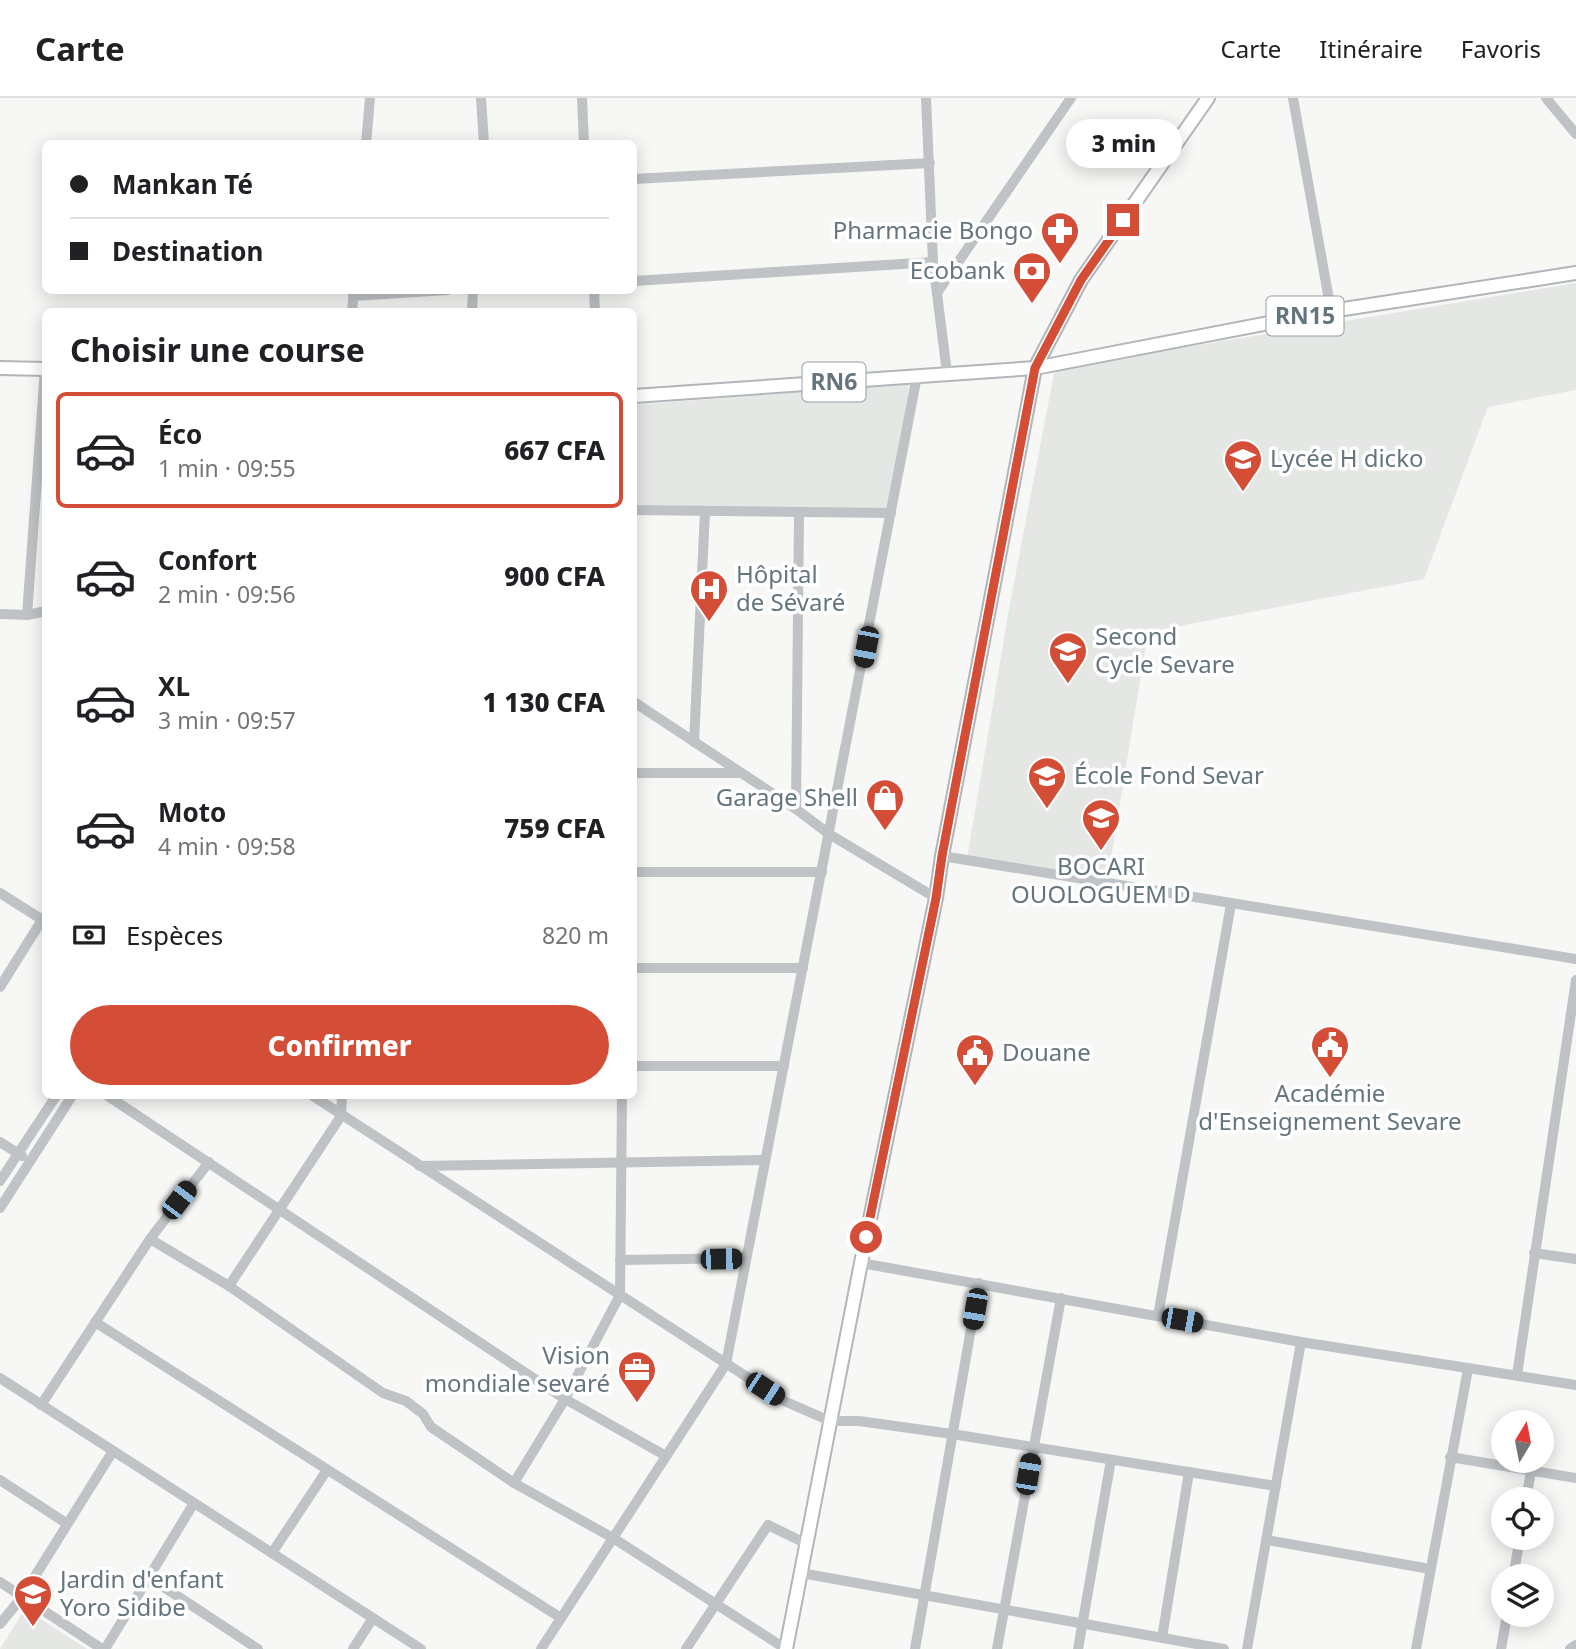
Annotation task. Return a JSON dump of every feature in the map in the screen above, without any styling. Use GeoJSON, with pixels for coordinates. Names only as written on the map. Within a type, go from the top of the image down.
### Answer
{"type":"FeatureCollection","features":[{"type":"Feature","properties":{"kind":"main road"},"geometry":{"type":"LineString","coordinates":[[786,1649],[936,898],[1035,368],[1081,280],[1208,98]]}},
{"type":"Feature","properties":{"kind":"main road","name":"RN15"},"geometry":{"type":"LineString","coordinates":[[1035,368],[1331,311],[1576,272]]}},
{"type":"Feature","properties":{"kind":"main road"},"geometry":{"type":"LineString","coordinates":[[0,368],[42,369]]}},
{"type":"Feature","properties":{"kind":"main road","name":"RN6"},"geometry":{"type":"LineString","coordinates":[[637,396],[1035,368]]}},
{"type":"Feature","properties":{"kind":"street"},"geometry":{"type":"LineString","coordinates":[[366,140],[370,98]]}},
{"type":"Feature","properties":{"kind":"street"},"geometry":{"type":"LineString","coordinates":[[481,98],[484,140]]}},
{"type":"Feature","properties":{"kind":"street"},"geometry":{"type":"LineString","coordinates":[[582,98],[584,140]]}},
{"type":"Feature","properties":{"kind":"street"},"geometry":{"type":"LineString","coordinates":[[926,98],[933,262],[947,373]]}},
{"type":"Feature","properties":{"kind":"street"},"geometry":{"type":"LineString","coordinates":[[937,293],[1071,98]]}},
{"type":"Feature","properties":{"kind":"street"},"geometry":{"type":"LineString","coordinates":[[1293,98],[1331,311]]}},
{"type":"Feature","properties":{"kind":"street"},"geometry":{"type":"LineString","coordinates":[[1546,98],[1576,134]]}},
{"type":"Feature","properties":{"kind":"street"},"geometry":{"type":"LineString","coordinates":[[637,179],[930,163]]}},
{"type":"Feature","properties":{"kind":"street"},"geometry":{"type":"LineString","coordinates":[[637,281],[933,262]]}},
{"type":"Feature","properties":{"kind":"street"},"geometry":{"type":"LineString","coordinates":[[541,1649],[726,1364],[918,376]]}},
{"type":"Feature","properties":{"kind":"street"},"geometry":{"type":"LineString","coordinates":[[27,615],[42,410]]}},
{"type":"Feature","properties":{"kind":"street"},"geometry":{"type":"LineString","coordinates":[[637,510],[891,513]]}},
{"type":"Feature","properties":{"kind":"street"},"geometry":{"type":"LineString","coordinates":[[694,741],[705,511]]}},
{"type":"Feature","properties":{"kind":"street"},"geometry":{"type":"LineString","coordinates":[[796,809],[799,513]]}},
{"type":"Feature","properties":{"kind":"street"},"geometry":{"type":"LineString","coordinates":[[0,614],[27,615],[42,612]]}},
{"type":"Feature","properties":{"kind":"street"},"geometry":{"type":"LineString","coordinates":[[637,704],[796,809],[829,834],[936,898]]}},
{"type":"Feature","properties":{"kind":"street"},"geometry":{"type":"LineString","coordinates":[[637,773],[739,773]]}},
{"type":"Feature","properties":{"kind":"street"},"geometry":{"type":"LineString","coordinates":[[942,856],[1576,959]]}},
{"type":"Feature","properties":{"kind":"street"},"geometry":{"type":"LineString","coordinates":[[637,872],[822,872]]}},
{"type":"Feature","properties":{"kind":"street"},"geometry":{"type":"LineString","coordinates":[[0,893],[42,920]]}},
{"type":"Feature","properties":{"kind":"street"},"geometry":{"type":"LineString","coordinates":[[1158,1316],[1231,904]]}},
{"type":"Feature","properties":{"kind":"street"},"geometry":{"type":"LineString","coordinates":[[0,987],[42,924]]}},
{"type":"Feature","properties":{"kind":"street"},"geometry":{"type":"LineString","coordinates":[[637,968],[803,968]]}},
{"type":"Feature","properties":{"kind":"street"},"geometry":{"type":"LineString","coordinates":[[1517,1375],[1576,980]]}},
{"type":"Feature","properties":{"kind":"street"},"geometry":{"type":"LineString","coordinates":[[637,1066],[784,1066]]}},
{"type":"Feature","properties":{"kind":"street"},"geometry":{"type":"LineString","coordinates":[[0,1181],[54,1099]]}},
{"type":"Feature","properties":{"kind":"street"},"geometry":{"type":"LineString","coordinates":[[0,1208],[70,1099]]}},
{"type":"Feature","properties":{"kind":"street"},"geometry":{"type":"LineString","coordinates":[[113,1099],[565,1399],[666,1456]]}},
{"type":"Feature","properties":{"kind":"street"},"geometry":{"type":"LineString","coordinates":[[317,1099],[784,1401],[830,1421],[859,1421],[952,1434],[1276,1486]]}},
{"type":"Feature","properties":{"kind":"street"},"geometry":{"type":"LineString","coordinates":[[229,1286],[341,1116],[342,1099]]}},
{"type":"Feature","properties":{"kind":"street"},"geometry":{"type":"LineString","coordinates":[[514,1483],[565,1399],[620,1295],[622,1099]]}},
{"type":"Feature","properties":{"kind":"street"},"geometry":{"type":"LineString","coordinates":[[0,1142],[30,1161]]}},
{"type":"Feature","properties":{"kind":"street"},"geometry":{"type":"LineString","coordinates":[[419,1166],[765,1160]]}},
{"type":"Feature","properties":{"kind":"street"},"geometry":{"type":"LineString","coordinates":[[41,1405],[150,1239],[209,1162]]}},
{"type":"Feature","properties":{"kind":"street"},"geometry":{"type":"LineString","coordinates":[[150,1239],[229,1286],[383,1393],[398,1397],[417,1408],[431,1427],[514,1483],[613,1538],[786,1649]]}},
{"type":"Feature","properties":{"kind":"street"},"geometry":{"type":"LineString","coordinates":[[1534,1253],[1576,1259]]}},
{"type":"Feature","properties":{"kind":"street"},"geometry":{"type":"LineString","coordinates":[[620,1260],[746,1258]]}},
{"type":"Feature","properties":{"kind":"street"},"geometry":{"type":"LineString","coordinates":[[861,1263],[1301,1342],[1576,1385]]}},
{"type":"Feature","properties":{"kind":"street"},"geometry":{"type":"LineString","coordinates":[[915,1649],[979,1283]]}},
{"type":"Feature","properties":{"kind":"street"},"geometry":{"type":"LineString","coordinates":[[997,1649],[1061,1298]]}},
{"type":"Feature","properties":{"kind":"street"},"geometry":{"type":"LineString","coordinates":[[95,1322],[561,1618]]}},
{"type":"Feature","properties":{"kind":"street"},"geometry":{"type":"LineString","coordinates":[[1247,1649],[1301,1342]]}},
{"type":"Feature","properties":{"kind":"street"},"geometry":{"type":"LineString","coordinates":[[1416,1649],[1468,1369]]}},
{"type":"Feature","properties":{"kind":"street"},"geometry":{"type":"LineString","coordinates":[[0,1378],[421,1649]]}},
{"type":"Feature","properties":{"kind":"street"},"geometry":{"type":"LineString","coordinates":[[0,1624],[22,1597],[113,1451]]}},
{"type":"Feature","properties":{"kind":"street"},"geometry":{"type":"LineString","coordinates":[[1450,1457],[1491,1464]]}},
{"type":"Feature","properties":{"kind":"street"},"geometry":{"type":"LineString","coordinates":[[1078,1649],[1111,1460]]}},
{"type":"Feature","properties":{"kind":"street"},"geometry":{"type":"LineString","coordinates":[[272,1553],[327,1469]]}},
{"type":"Feature","properties":{"kind":"street"},"geometry":{"type":"LineString","coordinates":[[1162,1638],[1189,1472]]}},
{"type":"Feature","properties":{"kind":"street"},"geometry":{"type":"LineString","coordinates":[[1550,1474],[1576,1478]]}},
{"type":"Feature","properties":{"kind":"street"},"geometry":{"type":"LineString","coordinates":[[0,1480],[66,1523]]}},
{"type":"Feature","properties":{"kind":"street"},"geometry":{"type":"LineString","coordinates":[[0,1582],[104,1649],[194,1503]]}},
{"type":"Feature","properties":{"kind":"street"},"geometry":{"type":"LineString","coordinates":[[686,1649],[768,1525],[807,1544]]}},
{"type":"Feature","properties":{"kind":"street"},"geometry":{"type":"LineString","coordinates":[[1267,1541],[1430,1569]]}},
{"type":"Feature","properties":{"kind":"street"},"geometry":{"type":"LineString","coordinates":[[801,1573],[1224,1649]]}},
{"type":"Feature","properties":{"kind":"street"},"geometry":{"type":"LineString","coordinates":[[147,1576],[258,1649]]}},
{"type":"Feature","properties":{"kind":"street"},"geometry":{"type":"LineString","coordinates":[[353,1649],[373,1618]]}},
{"type":"Feature","properties":{"kind":"street"},"geometry":{"type":"LineString","coordinates":[[1502,1649],[1505,1627]]}},
{"type":"Feature","properties":{"kind":"street"},"geometry":{"type":"LineString","coordinates":[[1570,1649],[1576,1645]]}},
{"type":"Feature","properties":{"kind":"shaded area","name":"Lycée H dicko"},"geometry":{"type":"Polygon","coordinates":[[[1576,283],[1576,390],[1488,407],[1424,579],[1148,632],[1107,882],[967,859],[1009,609],[1054,373],[1071,366],[1576,283]]]}},
{"type":"Feature","properties":{"kind":"shaded area"},"geometry":{"type":"Polygon","coordinates":[[[909,384],[891,510],[637,509],[637,405],[909,384]]]}},
{"type":"Feature","properties":{"kind":"shaded area","name":"Jardin d'enfant Yoro Sidibe"},"geometry":{"type":"Polygon","coordinates":[[[25,1609],[87,1649],[0,1649],[25,1609]]]}},
{"type":"Feature","properties":{"kind":"place","name":"Pharmacie Bongo"},"geometry":{"type":"Point","coordinates":[1060,265]}},
{"type":"Feature","properties":{"kind":"place","name":"Ecobank"},"geometry":{"type":"Point","coordinates":[1032,305]}},
{"type":"Feature","properties":{"kind":"place","name":"Lycée H dicko"},"geometry":{"type":"Point","coordinates":[1243,493]}},
{"type":"Feature","properties":{"kind":"place","name":"Hôpital de Sévaré"},"geometry":{"type":"Point","coordinates":[709,623]}},
{"type":"Feature","properties":{"kind":"place","name":"Second Cycle Sevare"},"geometry":{"type":"Point","coordinates":[1068,685]}},
{"type":"Feature","properties":{"kind":"place","name":"École Fond Sevar"},"geometry":{"type":"Point","coordinates":[1047,810]}},
{"type":"Feature","properties":{"kind":"place","name":"Garage Shell"},"geometry":{"type":"Point","coordinates":[885,832]}},
{"type":"Feature","properties":{"kind":"place","name":"BOCARI OUOLOGUEM D"},"geometry":{"type":"Point","coordinates":[1101,852]}},
{"type":"Feature","properties":{"kind":"place","name":"Académie d'Enseignement Sevare"},"geometry":{"type":"Point","coordinates":[1330,1079]}},
{"type":"Feature","properties":{"kind":"place","name":"Douane"},"geometry":{"type":"Point","coordinates":[975,1087]}},
{"type":"Feature","properties":{"kind":"place","name":"Vision mondiale sevaré"},"geometry":{"type":"Point","coordinates":[637,1404]}},
{"type":"Feature","properties":{"kind":"place","name":"Jardin d'enfant Yoro Sidibe"},"geometry":{"type":"Point","coordinates":[33,1628]}},
{"type":"Feature","properties":{"kind":"route"},"geometry":{"type":"LineString","coordinates":[[866,1237],[936,898],[1035,368],[1081,280],[1123,220]]}}]}
